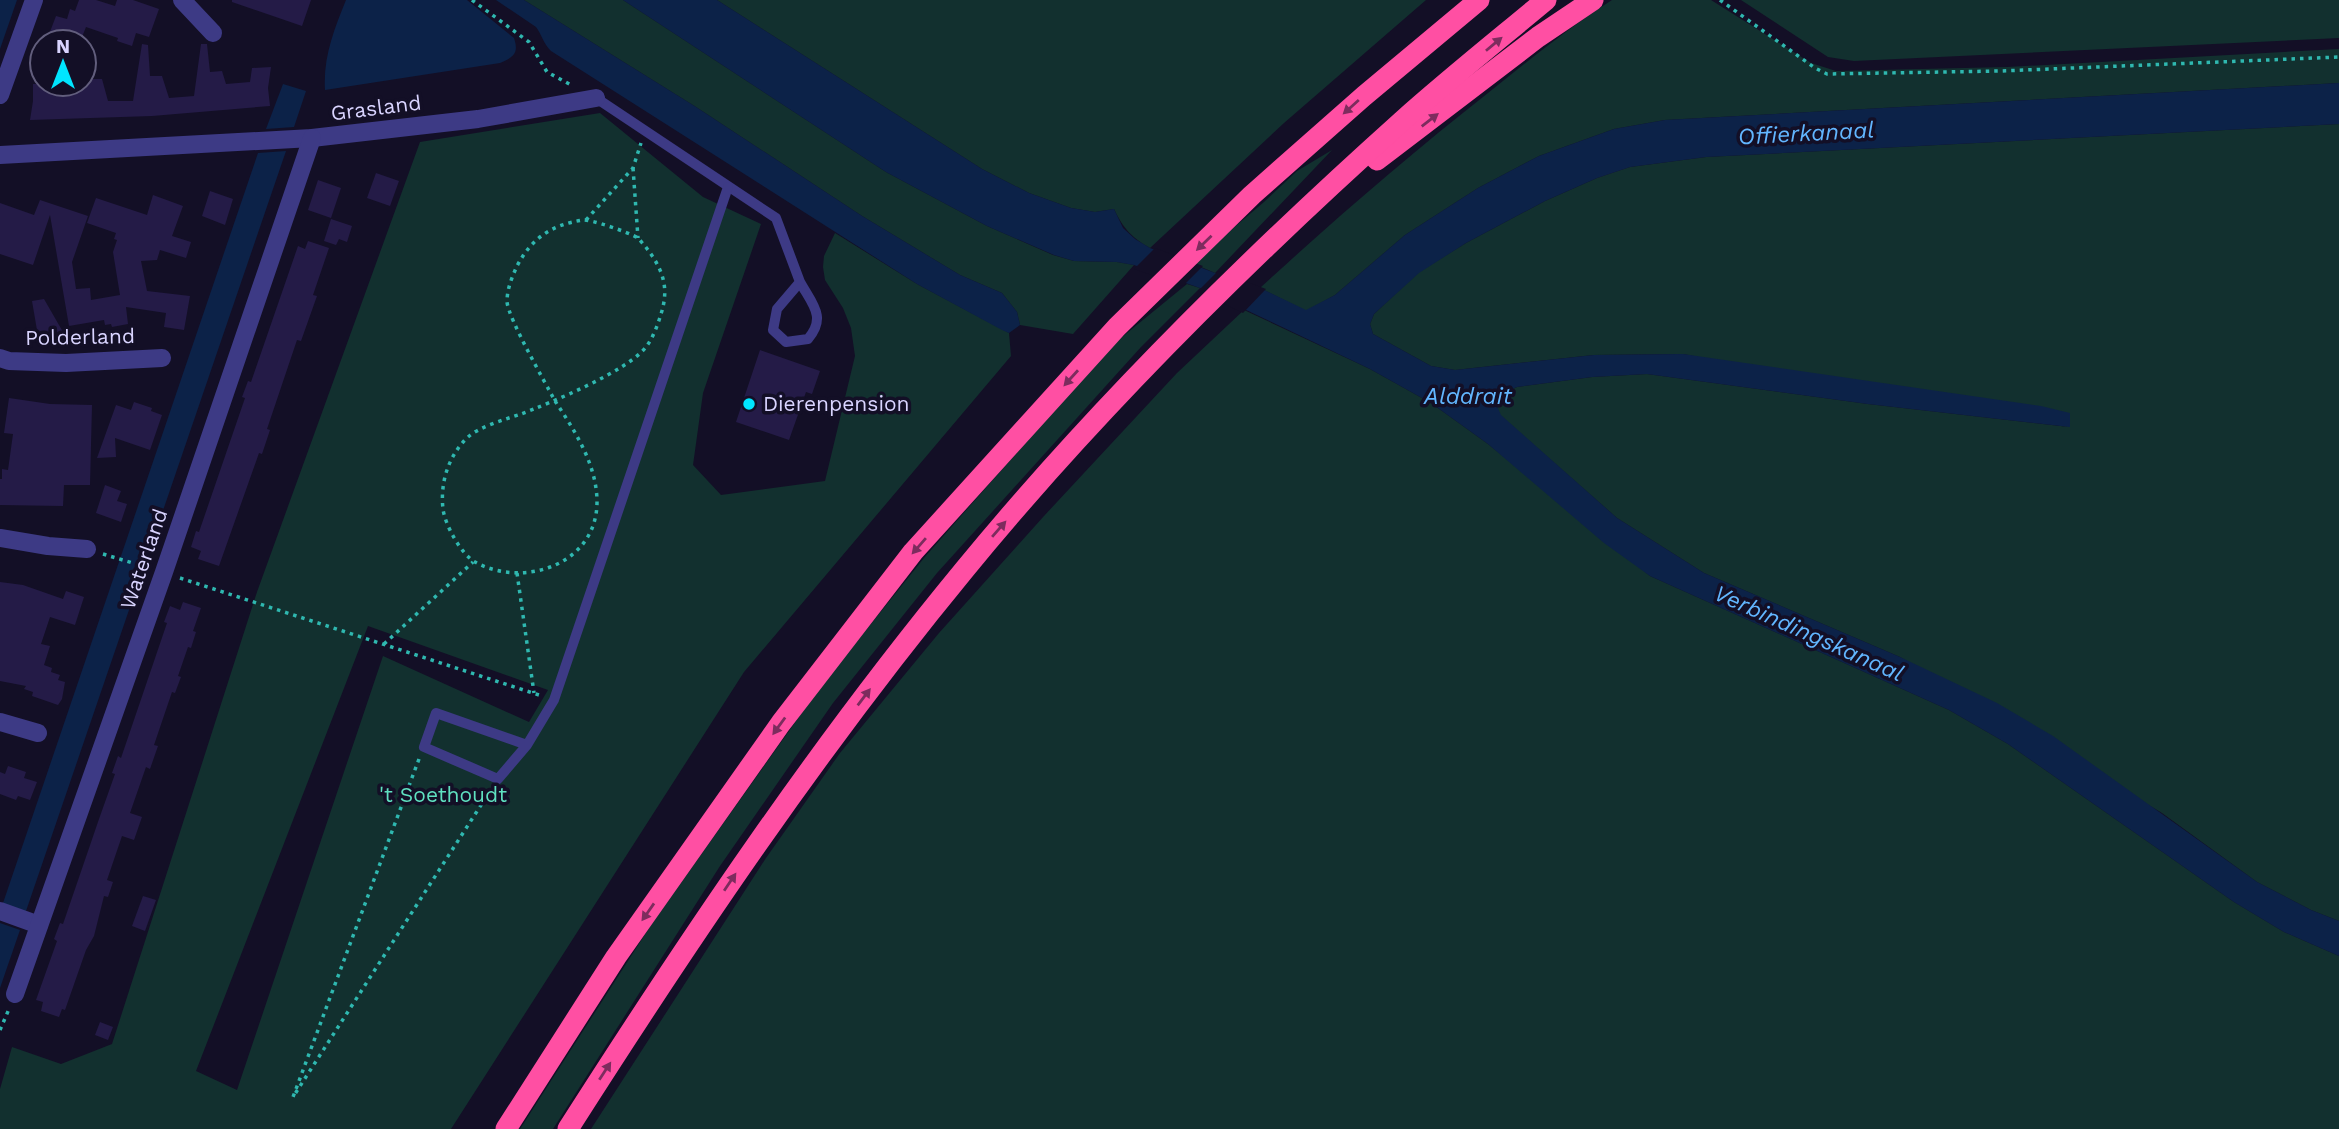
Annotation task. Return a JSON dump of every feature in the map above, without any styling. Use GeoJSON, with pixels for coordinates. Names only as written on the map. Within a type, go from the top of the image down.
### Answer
{"type":"FeatureCollection","features":[{"type":"Feature","properties":{"kind":"highway"},"geometry":{"type":"LineString","coordinates":[[506,1129],[616,957],[781,723],[913,552],[1117,327],[1252,195],[1364,96],[1479,0]]}},
{"type":"Feature","properties":{"kind":"highway"},"geometry":{"type":"LineString","coordinates":[[568,1129],[647,1005],[751,851],[894,657],[966,567],[1106,408],[1295,218],[1405,118],[1546,0]]}},
{"type":"Feature","properties":{"kind":"highway"},"geometry":{"type":"LineString","coordinates":[[1295,218],[1345,185],[1538,37],[1593,0]]}},
{"type":"Feature","properties":{"kind":"street"},"geometry":{"type":"LineString","coordinates":[[0,94],[34,0]]}},
{"type":"Feature","properties":{"kind":"street"},"geometry":{"type":"LineString","coordinates":[[181,0],[213,33]]}},
{"type":"Feature","properties":{"kind":"street","name":"Grasland"},"geometry":{"type":"LineString","coordinates":[[0,155],[309,139],[478,119],[596,98]]}},
{"type":"Feature","properties":{"kind":"street","name":"Waterland"},"geometry":{"type":"LineString","coordinates":[[15,994],[35,924],[309,139]]}},
{"type":"Feature","properties":{"kind":"street","name":"Polderland"},"geometry":{"type":"LineString","coordinates":[[0,358],[9,361],[66,363],[162,358]]}},
{"type":"Feature","properties":{"kind":"street"},"geometry":{"type":"LineString","coordinates":[[0,538],[48,547],[87,550]]}},
{"type":"Feature","properties":{"kind":"street"},"geometry":{"type":"LineString","coordinates":[[0,722],[38,733]]}},
{"type":"Feature","properties":{"kind":"street"},"geometry":{"type":"LineString","coordinates":[[0,911],[35,924]]}},
{"type":"Feature","properties":{"kind":"lane"},"geometry":{"type":"LineString","coordinates":[[596,98],[776,218],[800,282],[818,316],[816,329],[808,339],[786,342],[774,330],[777,309],[800,282]]}},
{"type":"Feature","properties":{"kind":"lane"},"geometry":{"type":"LineString","coordinates":[[527,745],[436,713],[424,747],[498,779],[527,745],[554,700],[728,187]]}},
{"type":"Feature","properties":{"kind":"path"},"geometry":{"type":"LineString","coordinates":[[472,0],[529,42],[547,72],[596,98]]}},
{"type":"Feature","properties":{"kind":"path"},"geometry":{"type":"LineString","coordinates":[[1720,0],[1827,74],[2001,71],[2339,57]]}},
{"type":"Feature","properties":{"kind":"path"},"geometry":{"type":"LineString","coordinates":[[638,238],[633,168],[645,131]]}},
{"type":"Feature","properties":{"kind":"path"},"geometry":{"type":"LineString","coordinates":[[586,220],[638,238],[656,260],[667,296],[660,320],[645,348],[622,366],[555,401],[499,422],[469,437],[447,467],[441,493],[445,522],[473,562],[499,570],[534,574],[563,562],[585,542],[595,522],[597,502],[595,479],[577,435],[555,401],[507,303],[511,279],[525,251],[535,240],[552,229],[586,220],[633,168]]}},
{"type":"Feature","properties":{"kind":"path"},"geometry":{"type":"LineString","coordinates":[[114,557],[554,700]]}},
{"type":"Feature","properties":{"kind":"path"},"geometry":{"type":"LineString","coordinates":[[384,644],[473,562]]}},
{"type":"Feature","properties":{"kind":"path"},"geometry":{"type":"LineString","coordinates":[[517,573],[534,693]]}},
{"type":"Feature","properties":{"kind":"path"},"geometry":{"type":"LineString","coordinates":[[424,747],[293,1097],[498,779]]}},
{"type":"Feature","properties":{"kind":"path"},"geometry":{"type":"LineString","coordinates":[[0,1030],[15,994]]}},
{"type":"Feature","properties":{"kind":"green space"},"geometry":{"type":"Polygon","coordinates":[[[524,0],[623,0],[886,172],[987,226],[1053,255],[1074,261],[1134,265],[1073,334],[1020,325],[1017,312],[1002,293],[960,275],[862,216],[696,107],[524,0]]]}},
{"type":"Feature","properties":{"kind":"green space"},"geometry":{"type":"Polygon","coordinates":[[[717,0],[1426,0],[1284,123],[1150,248],[1129,232],[1114,209],[1095,212],[1071,208],[1029,193],[982,169],[717,0]]]}},
{"type":"Feature","properties":{"kind":"green space"},"geometry":{"type":"Polygon","coordinates":[[[1612,0],[1711,0],[1811,63],[1836,71],[2007,67],[2339,49],[2339,83],[1665,120],[1614,129],[1539,156],[1478,188],[1405,235],[1335,295],[1306,311],[1260,288],[1429,140],[1548,45],[1612,0]]]}},
{"type":"Feature","properties":{"kind":"green space"},"geometry":{"type":"Polygon","coordinates":[[[1741,0],[2339,0],[2339,38],[1854,61],[1828,57],[1741,0]]]}},
{"type":"Feature","properties":{"kind":"green space","name":"'t Soethoudt"},"geometry":{"type":"Polygon","coordinates":[[[600,113],[703,197],[761,224],[703,393],[693,465],[721,495],[825,481],[855,356],[851,328],[843,308],[825,280],[824,256],[835,233],[917,284],[1009,333],[1011,356],[744,672],[451,1129],[0,1129],[0,1089],[12,1047],[61,1064],[112,1044],[257,592],[420,142],[600,113]],[[368,626],[196,1071],[237,1090],[383,656],[529,722],[548,690],[368,626]]]}},
{"type":"Feature","properties":{"kind":"green space"},"geometry":{"type":"Polygon","coordinates":[[[2339,124],[2339,921],[2257,882],[2162,813],[1900,657],[1704,573],[1617,518],[1500,415],[1495,402],[1497,395],[1517,387],[1592,377],[1647,374],[1868,404],[2069,427],[1683,354],[1594,355],[1455,370],[1431,366],[1373,334],[1370,324],[1374,314],[1419,272],[1466,243],[1545,201],[1630,167],[1706,157],[2339,124]]]}},
{"type":"Feature","properties":{"kind":"green space"},"geometry":{"type":"Polygon","coordinates":[[[1332,150],[1215,273],[1192,263],[1297,171],[1332,150]]]}},
{"type":"Feature","properties":{"kind":"green space"},"geometry":{"type":"Polygon","coordinates":[[[1187,284],[1200,288],[1141,347],[937,573],[833,703],[720,866],[553,1129],[520,1129],[651,925],[821,686],[924,558],[1081,380],[1116,342],[1187,284]]]}},
{"type":"Feature","properties":{"kind":"green space"},"geometry":{"type":"Polygon","coordinates":[[[1244,310],[1370,369],[1431,403],[1488,444],[1650,576],[1949,710],[2008,744],[2234,902],[2284,932],[2339,956],[2339,1129],[591,1129],[766,858],[840,753],[939,633],[1044,516],[1177,373],[1244,310]]]}},
{"type":"Feature","properties":{"kind":"water"},"geometry":{"type":"Polygon","coordinates":[[[0,0],[17,0],[0,49],[0,0]]]}},
{"type":"Feature","properties":{"kind":"water"},"geometry":{"type":"Polygon","coordinates":[[[346,0],[467,0],[514,38],[515,51],[500,63],[325,90],[328,55],[346,0]]]}},
{"type":"Feature","properties":{"kind":"water"},"geometry":{"type":"Polygon","coordinates":[[[496,0],[524,0],[696,107],[862,216],[960,275],[1002,293],[1017,312],[1020,325],[1009,333],[917,284],[551,51],[536,27],[496,0]]]}},
{"type":"Feature","properties":{"kind":"water"},"geometry":{"type":"Polygon","coordinates":[[[623,0],[717,0],[982,169],[1029,193],[1071,208],[1095,212],[1114,209],[1123,228],[1150,248],[1260,288],[1306,310],[1335,295],[1405,235],[1478,188],[1539,156],[1614,129],[1665,120],[2339,83],[2339,124],[1706,157],[1630,167],[1545,201],[1466,243],[1419,273],[1374,314],[1370,324],[1373,334],[1431,366],[1455,370],[1594,355],[1683,354],[2041,406],[2070,413],[2070,427],[1868,404],[1647,374],[1592,377],[1517,387],[1498,395],[1495,402],[1501,415],[1617,518],[1704,573],[1900,657],[1997,703],[2053,736],[2257,882],[2339,921],[2339,956],[2284,932],[2234,902],[2008,744],[1949,710],[1650,576],[1604,543],[1488,444],[1431,403],[1370,369],[1200,288],[1134,265],[1074,261],[987,226],[886,172],[623,0]]]}},
{"type":"Feature","properties":{"kind":"water"},"geometry":{"type":"Polygon","coordinates":[[[283,84],[306,91],[294,127],[266,129],[283,84]]]}},
{"type":"Feature","properties":{"kind":"water"},"geometry":{"type":"Polygon","coordinates":[[[286,151],[25,914],[2,906],[258,153],[286,151]]]}},
{"type":"Feature","properties":{"kind":"water"},"geometry":{"type":"Polygon","coordinates":[[[0,923],[20,930],[0,988],[0,923]]]}},
{"type":"Feature","properties":{"kind":"pier"},"geometry":{"type":"Polygon","coordinates":[[[1155,248],[1203,266],[1183,286],[1134,269],[1155,248]]]}},
{"type":"Feature","properties":{"kind":"pier"},"geometry":{"type":"Polygon","coordinates":[[[1218,271],[1266,289],[1243,313],[1198,291],[1218,271]]]}},
{"type":"Feature","properties":{"kind":"building"},"geometry":{"type":"Polygon","coordinates":[[[79,0],[96,0],[115,6],[117,0],[133,0],[159,9],[149,37],[136,33],[132,46],[98,31],[98,28],[51,28],[56,16],[67,19],[70,9],[75,11],[79,0]]]}},
{"type":"Feature","properties":{"kind":"building"},"geometry":{"type":"Polygon","coordinates":[[[232,0],[311,0],[302,26],[232,0]]]}},
{"type":"Feature","properties":{"kind":"building"},"geometry":{"type":"Polygon","coordinates":[[[142,44],[148,45],[150,76],[162,76],[169,98],[194,96],[201,44],[207,44],[210,72],[222,71],[226,84],[250,82],[252,68],[271,67],[268,88],[270,106],[152,116],[30,120],[33,98],[98,98],[98,79],[102,79],[108,101],[133,101],[142,44]]]}},
{"type":"Feature","properties":{"kind":"building"},"geometry":{"type":"Polygon","coordinates":[[[376,173],[399,181],[390,206],[367,198],[376,173]]]}},
{"type":"Feature","properties":{"kind":"building"},"geometry":{"type":"Polygon","coordinates":[[[318,180],[341,188],[331,218],[308,210],[318,180]]]}},
{"type":"Feature","properties":{"kind":"building"},"geometry":{"type":"Polygon","coordinates":[[[210,191],[233,199],[225,225],[202,216],[210,191]]]}},
{"type":"Feature","properties":{"kind":"building"},"geometry":{"type":"Polygon","coordinates":[[[153,195],[183,206],[172,236],[191,242],[186,258],[160,250],[157,260],[141,261],[147,291],[190,296],[184,330],[164,327],[166,313],[126,307],[128,324],[112,327],[111,324],[105,325],[104,320],[69,326],[50,215],[33,265],[0,254],[0,203],[34,215],[40,200],[88,216],[72,262],[76,289],[90,288],[91,300],[120,295],[113,252],[116,233],[87,223],[96,198],[147,215],[153,195]]]}},
{"type":"Feature","properties":{"kind":"building"},"geometry":{"type":"Polygon","coordinates":[[[331,219],[352,226],[347,242],[339,239],[336,245],[324,241],[331,219]]]}},
{"type":"Feature","properties":{"kind":"building"},"geometry":{"type":"Polygon","coordinates":[[[308,241],[329,248],[313,295],[317,296],[301,341],[297,340],[267,429],[270,430],[262,454],[259,453],[219,566],[198,559],[201,551],[191,547],[196,531],[199,532],[245,398],[242,397],[248,381],[251,382],[298,246],[305,249],[308,241]]]}},
{"type":"Feature","properties":{"kind":"building"},"geometry":{"type":"Polygon","coordinates":[[[44,299],[63,332],[38,336],[32,301],[44,299]]]}},
{"type":"Feature","properties":{"kind":"building","name":"Dierenpension"},"geometry":{"type":"Polygon","coordinates":[[[760,350],[820,371],[812,394],[806,392],[789,440],[736,422],[760,350]]]}},
{"type":"Feature","properties":{"kind":"building"},"geometry":{"type":"Polygon","coordinates":[[[9,398],[50,404],[92,405],[90,485],[64,485],[63,506],[0,505],[0,479],[2,469],[8,470],[13,434],[4,433],[9,398]]]}},
{"type":"Feature","properties":{"kind":"building"},"geometry":{"type":"Polygon","coordinates":[[[134,402],[152,408],[151,411],[162,415],[150,450],[115,438],[116,457],[97,458],[116,405],[131,410],[134,402]]]}},
{"type":"Feature","properties":{"kind":"building"},"geometry":{"type":"Polygon","coordinates":[[[105,485],[121,491],[117,501],[127,504],[121,522],[96,513],[105,485]]]}},
{"type":"Feature","properties":{"kind":"building"},"geometry":{"type":"Polygon","coordinates":[[[0,582],[23,585],[63,599],[66,591],[84,597],[75,625],[50,617],[41,644],[50,646],[44,665],[52,668],[51,672],[60,675],[58,680],[65,682],[58,705],[32,696],[33,692],[24,689],[26,686],[0,681],[0,582]]]}},
{"type":"Feature","properties":{"kind":"building"},"geometry":{"type":"Polygon","coordinates":[[[183,602],[201,608],[193,631],[196,632],[191,648],[188,647],[178,676],[181,677],[175,693],[172,692],[154,745],[158,746],[150,769],[146,767],[130,813],[142,817],[134,840],[122,836],[107,880],[113,882],[108,897],[104,896],[94,936],[86,950],[65,1010],[62,1009],[59,1017],[41,1011],[43,1002],[36,1000],[57,941],[54,939],[60,923],[63,924],[115,774],[112,773],[118,756],[121,758],[167,623],[164,622],[170,606],[180,610],[183,602]]]}},
{"type":"Feature","properties":{"kind":"building"},"geometry":{"type":"Polygon","coordinates":[[[8,766],[26,772],[24,778],[37,782],[30,800],[18,796],[16,800],[0,794],[0,772],[5,774],[8,766]]]}},
{"type":"Feature","properties":{"kind":"building"},"geometry":{"type":"Polygon","coordinates":[[[143,896],[156,900],[145,931],[132,926],[143,896]]]}},
{"type":"Feature","properties":{"kind":"building"},"geometry":{"type":"Polygon","coordinates":[[[100,1022],[113,1027],[108,1040],[95,1035],[100,1022]]]}},
{"type":"Feature","properties":{"kind":"place","name":"Dierenpension"},"geometry":{"type":"Point","coordinates":[749,404]}},
{"type":"Feature","properties":{"kind":"water label","name":"Offierkanaal"},"geometry":{"type":"Point","coordinates":[1806,133]}},
{"type":"Feature","properties":{"kind":"water label","name":"Alddrait"},"geometry":{"type":"Point","coordinates":[1468,396]}},
{"type":"Feature","properties":{"kind":"water label","name":"Verbindingskanaal"},"geometry":{"type":"Point","coordinates":[1809,633]}}]}
